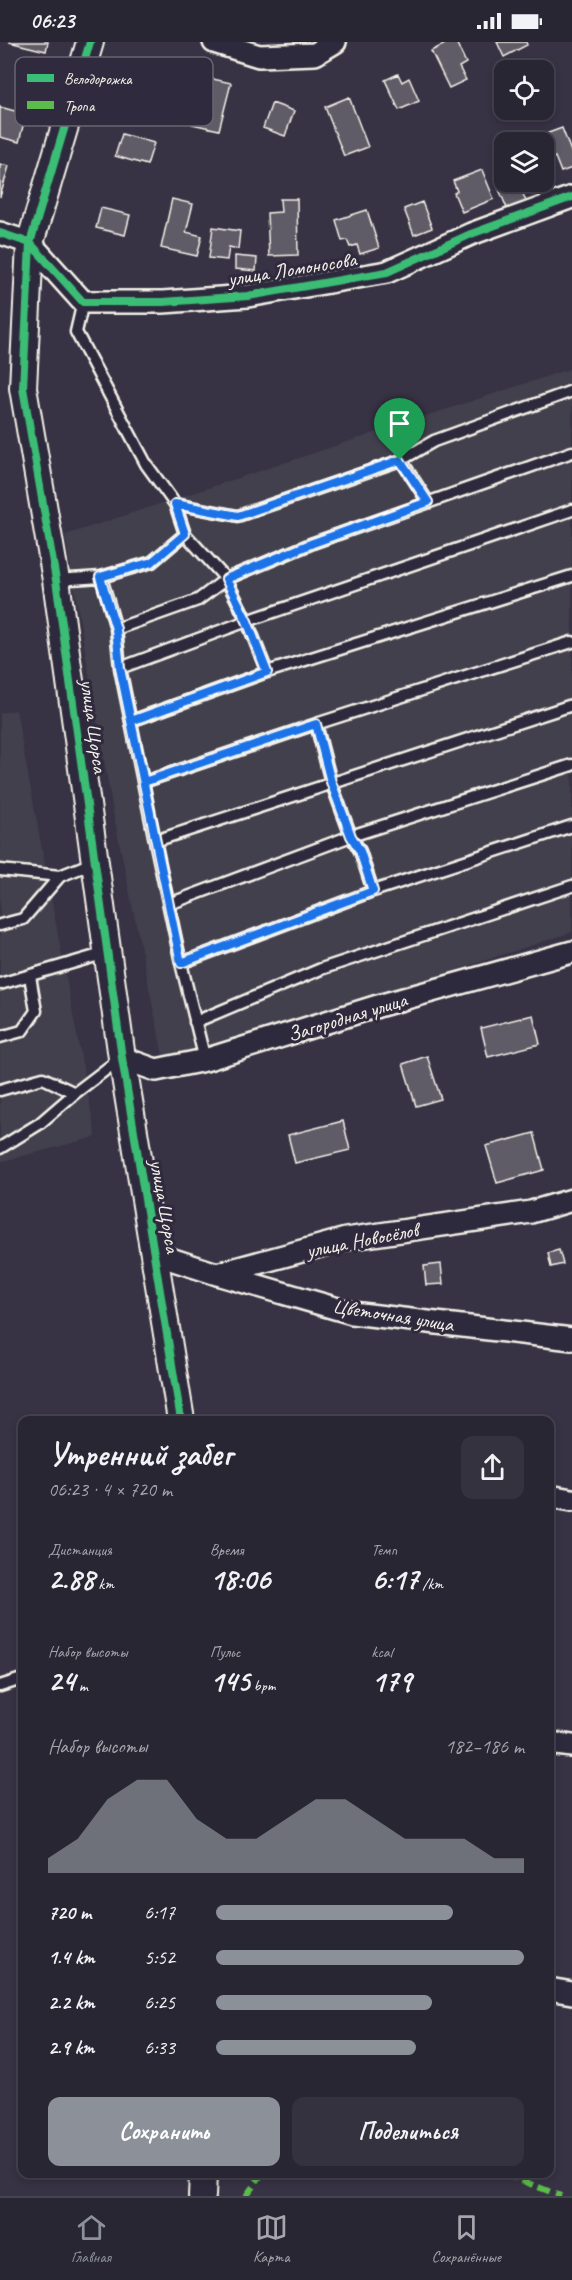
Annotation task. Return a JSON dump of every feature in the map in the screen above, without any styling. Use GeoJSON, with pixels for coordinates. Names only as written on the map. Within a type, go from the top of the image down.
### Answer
{"type":"FeatureCollection","features":[{"type":"Feature","properties":{"kind":"street","name":"улица Щорса"},"geometry":{"type":"LineString","coordinates":[[86,57],[90,42]]}},
{"type":"Feature","properties":{"kind":"street"},"geometry":{"type":"LineString","coordinates":[[214,42],[259,56],[315,54],[335,42]]}},
{"type":"Feature","properties":{"kind":"street","name":"улица Щорса"},"geometry":{"type":"LineString","coordinates":[[65,126],[30,243],[23,388],[56,580],[122,1058],[180,1416]]}},
{"type":"Feature","properties":{"kind":"street","name":"улица Ломоносова"},"geometry":{"type":"LineString","coordinates":[[83,302],[164,302],[249,296],[387,272],[471,234],[556,205],[572,197]]}},
{"type":"Feature","properties":{"kind":"street"},"geometry":{"type":"LineString","coordinates":[[1,239],[30,243],[83,302]]}},
{"type":"Feature","properties":{"kind":"street","name":"Загородная улица"},"geometry":{"type":"LineString","coordinates":[[122,1058],[156,1070],[205,1060],[378,1006],[572,952]]}},
{"type":"Feature","properties":{"kind":"street","name":"улица Новосёлов"},"geometry":{"type":"LineString","coordinates":[[217,1274],[346,1239],[531,1212],[572,1200]]}},
{"type":"Feature","properties":{"kind":"street"},"geometry":{"type":"LineString","coordinates":[[155,1254],[217,1274]]}},
{"type":"Feature","properties":{"kind":"street","name":"Цветочная улица"},"geometry":{"type":"LineString","coordinates":[[217,1274],[352,1313],[572,1338]]}},
{"type":"Feature","properties":{"kind":"street"},"geometry":{"type":"LineString","coordinates":[[554,1497],[572,1500]]}},
{"type":"Feature","properties":{"kind":"street"},"geometry":{"type":"LineString","coordinates":[[554,1744],[572,1746]]}},
{"type":"Feature","properties":{"kind":"street"},"geometry":{"type":"LineString","coordinates":[[554,1990],[572,1993]]}},
{"type":"Feature","properties":{"kind":"street"},"geometry":{"type":"LineString","coordinates":[[202,2196],[203,2178]]}},
{"type":"Feature","properties":{"kind":"lane"},"geometry":{"type":"LineString","coordinates":[[83,302],[76,332],[146,464],[175,504],[185,534],[226,579],[247,621],[267,672]]}},
{"type":"Feature","properties":{"kind":"lane"},"geometry":{"type":"LineString","coordinates":[[175,504],[238,516],[400,460],[434,441],[572,391]]}},
{"type":"Feature","properties":{"kind":"lane"},"geometry":{"type":"LineString","coordinates":[[116,629],[198,600],[226,579],[313,543],[572,452]]}},
{"type":"Feature","properties":{"kind":"lane"},"geometry":{"type":"LineString","coordinates":[[400,460],[428,502]]}},
{"type":"Feature","properties":{"kind":"lane"},"geometry":{"type":"LineString","coordinates":[[120,668],[247,621],[572,510]]}},
{"type":"Feature","properties":{"kind":"lane"},"geometry":{"type":"LineString","coordinates":[[56,580],[100,577],[152,562],[185,534]]}},
{"type":"Feature","properties":{"kind":"lane"},"geometry":{"type":"LineString","coordinates":[[131,721],[267,672],[572,576]]}},
{"type":"Feature","properties":{"kind":"lane"},"geometry":{"type":"LineString","coordinates":[[100,577],[116,629],[120,668],[155,840],[181,963],[205,1060]]}},
{"type":"Feature","properties":{"kind":"lane"},"geometry":{"type":"LineString","coordinates":[[144,782],[572,642]]}},
{"type":"Feature","properties":{"kind":"lane"},"geometry":{"type":"LineString","coordinates":[[155,840],[572,705]]}},
{"type":"Feature","properties":{"kind":"lane"},"geometry":{"type":"LineString","coordinates":[[316,724],[331,782],[351,836],[360,851],[373,891]]}},
{"type":"Feature","properties":{"kind":"lane"},"geometry":{"type":"LineString","coordinates":[[169,904],[351,836],[572,765]]}},
{"type":"Feature","properties":{"kind":"lane"},"geometry":{"type":"LineString","coordinates":[[181,963],[373,891],[572,826]]}},
{"type":"Feature","properties":{"kind":"lane"},"geometry":{"type":"LineString","coordinates":[[0,925],[23,919],[60,876],[95,862]]}},
{"type":"Feature","properties":{"kind":"lane"},"geometry":{"type":"LineString","coordinates":[[0,870],[60,876]]}},
{"type":"Feature","properties":{"kind":"lane"},"geometry":{"type":"LineString","coordinates":[[195,1022],[321,969],[572,886]]}},
{"type":"Feature","properties":{"kind":"lane"},"geometry":{"type":"LineString","coordinates":[[0,984],[108,953]]}},
{"type":"Feature","properties":{"kind":"lane"},"geometry":{"type":"LineString","coordinates":[[0,1037],[22,1031],[36,1011],[30,976]]}},
{"type":"Feature","properties":{"kind":"lane"},"geometry":{"type":"LineString","coordinates":[[0,1149],[39,1124],[75,1093],[122,1058]]}},
{"type":"Feature","properties":{"kind":"lane"},"geometry":{"type":"LineString","coordinates":[[0,1090],[43,1078],[75,1093]]}},
{"type":"Feature","properties":{"kind":"lane"},"geometry":{"type":"LineString","coordinates":[[0,1686],[18,1680]]}},
{"type":"Feature","properties":{"kind":"shaded area"},"geometry":{"type":"Polygon","coordinates":[[[572,368],[572,932],[165,1066],[113,812],[65,535],[572,368]]]}},
{"type":"Feature","properties":{"kind":"shaded area"},"geometry":{"type":"Polygon","coordinates":[[[16,710],[96,1137],[0,1162],[0,713],[16,710]]]}},
{"type":"Feature","properties":{"kind":"building"},"geometry":{"type":"Polygon","coordinates":[[[9,42],[48,42],[46,51],[9,42]]]}},
{"type":"Feature","properties":{"kind":"building"},"geometry":{"type":"Polygon","coordinates":[[[449,42],[456,42],[466,63],[459,67],[466,80],[449,88],[431,51],[449,42]]]}},
{"type":"Feature","properties":{"kind":"building"},"geometry":{"type":"Polygon","coordinates":[[[497,42],[526,42],[527,45],[504,57],[497,42]]]}},
{"type":"Feature","properties":{"kind":"building"},"geometry":{"type":"Polygon","coordinates":[[[398,74],[402,82],[409,78],[419,101],[399,110],[385,80],[398,74]]]}},
{"type":"Feature","properties":{"kind":"building"},"geometry":{"type":"Polygon","coordinates":[[[213,79],[231,83],[219,130],[201,126],[213,126],[213,79]]]}},
{"type":"Feature","properties":{"kind":"building"},"geometry":{"type":"Polygon","coordinates":[[[349,97],[368,147],[344,156],[325,107],[349,97]]]}},
{"type":"Feature","properties":{"kind":"building"},"geometry":{"type":"Polygon","coordinates":[[[272,103],[294,111],[285,136],[263,128],[272,103]]]}},
{"type":"Feature","properties":{"kind":"building"},"geometry":{"type":"Polygon","coordinates":[[[0,107],[15,111],[15,126],[23,126],[19,142],[0,137],[0,107]]]}},
{"type":"Feature","properties":{"kind":"building"},"geometry":{"type":"Polygon","coordinates":[[[562,128],[572,154],[572,168],[561,172],[554,157],[554,132],[551,132],[562,128]]]}},
{"type":"Feature","properties":{"kind":"building"},"geometry":{"type":"Polygon","coordinates":[[[122,134],[154,143],[147,165],[115,156],[122,134]]]}},
{"type":"Feature","properties":{"kind":"building"},"geometry":{"type":"Polygon","coordinates":[[[0,164],[9,166],[0,197],[0,164]]]}},
{"type":"Feature","properties":{"kind":"building"},"geometry":{"type":"Polygon","coordinates":[[[482,170],[494,199],[462,212],[454,193],[457,191],[453,181],[482,170]]]}},
{"type":"Feature","properties":{"kind":"building"},"geometry":{"type":"Polygon","coordinates":[[[500,192],[522,192],[528,206],[509,213],[500,192]]]}},
{"type":"Feature","properties":{"kind":"building"},"geometry":{"type":"Polygon","coordinates":[[[172,199],[193,204],[186,232],[202,236],[197,256],[161,248],[172,199]]]}},
{"type":"Feature","properties":{"kind":"building"},"geometry":{"type":"Polygon","coordinates":[[[280,199],[297,199],[298,255],[269,256],[267,213],[281,212],[280,199]]]}},
{"type":"Feature","properties":{"kind":"building"},"geometry":{"type":"Polygon","coordinates":[[[422,202],[432,228],[414,235],[404,209],[422,202]]]}},
{"type":"Feature","properties":{"kind":"building"},"geometry":{"type":"Polygon","coordinates":[[[101,208],[130,215],[125,235],[96,228],[101,208]]]}},
{"type":"Feature","properties":{"kind":"building"},"geometry":{"type":"Polygon","coordinates":[[[367,210],[379,248],[360,254],[357,245],[350,247],[347,240],[342,241],[336,220],[367,210]]]}},
{"type":"Feature","properties":{"kind":"building"},"geometry":{"type":"Polygon","coordinates":[[[213,227],[240,231],[238,249],[229,247],[227,260],[209,258],[213,227]]]}},
{"type":"Feature","properties":{"kind":"building"},"geometry":{"type":"Polygon","coordinates":[[[235,256],[257,258],[256,271],[235,269],[235,256]]]}},
{"type":"Feature","properties":{"kind":"building"},"geometry":{"type":"Polygon","coordinates":[[[533,1015],[540,1044],[488,1057],[481,1028],[533,1015]]]}},
{"type":"Feature","properties":{"kind":"building"},"geometry":{"type":"Polygon","coordinates":[[[427,1056],[441,1099],[416,1106],[403,1064],[427,1056]]]}},
{"type":"Feature","properties":{"kind":"building"},"geometry":{"type":"Polygon","coordinates":[[[343,1121],[350,1150],[295,1163],[288,1135],[343,1121]]]}},
{"type":"Feature","properties":{"kind":"building"},"geometry":{"type":"Polygon","coordinates":[[[534,1133],[544,1170],[497,1183],[486,1146],[534,1133]]]}},
{"type":"Feature","properties":{"kind":"building"},"geometry":{"type":"Polygon","coordinates":[[[559,1250],[563,1264],[551,1267],[548,1253],[559,1250]]]}},
{"type":"Feature","properties":{"kind":"building"},"geometry":{"type":"Polygon","coordinates":[[[441,1264],[443,1284],[426,1285],[424,1266],[441,1264]]]}},
{"type":"Feature","properties":{"kind":"marked path"},"geometry":{"type":"LineString","coordinates":[[246,2196],[259,2178]]}},
{"type":"Feature","properties":{"kind":"marked path"},"geometry":{"type":"LineString","coordinates":[[515,2178],[561,2196]]}},
{"type":"Feature","properties":{"kind":"cycle path"},"geometry":{"type":"LineString","coordinates":[[86,57],[90,42]]}},
{"type":"Feature","properties":{"kind":"cycle path"},"geometry":{"type":"LineString","coordinates":[[65,126],[30,243],[23,388],[56,580],[122,1058],[180,1416]]}},
{"type":"Feature","properties":{"kind":"cycle path"},"geometry":{"type":"LineString","coordinates":[[0,233],[30,243],[83,302],[163,302],[248,296],[387,272],[471,234],[572,197]]}},
{"type":"Feature","properties":{"kind":"route"},"geometry":{"type":"LineString","coordinates":[[400,460],[428,502],[313,543],[226,579],[247,621],[267,672],[131,721],[144,782],[316,724],[331,782],[351,836],[360,851],[373,891],[181,963],[120,668],[116,629],[100,577],[152,562],[185,534],[175,504],[238,516],[400,460]]}}]}
